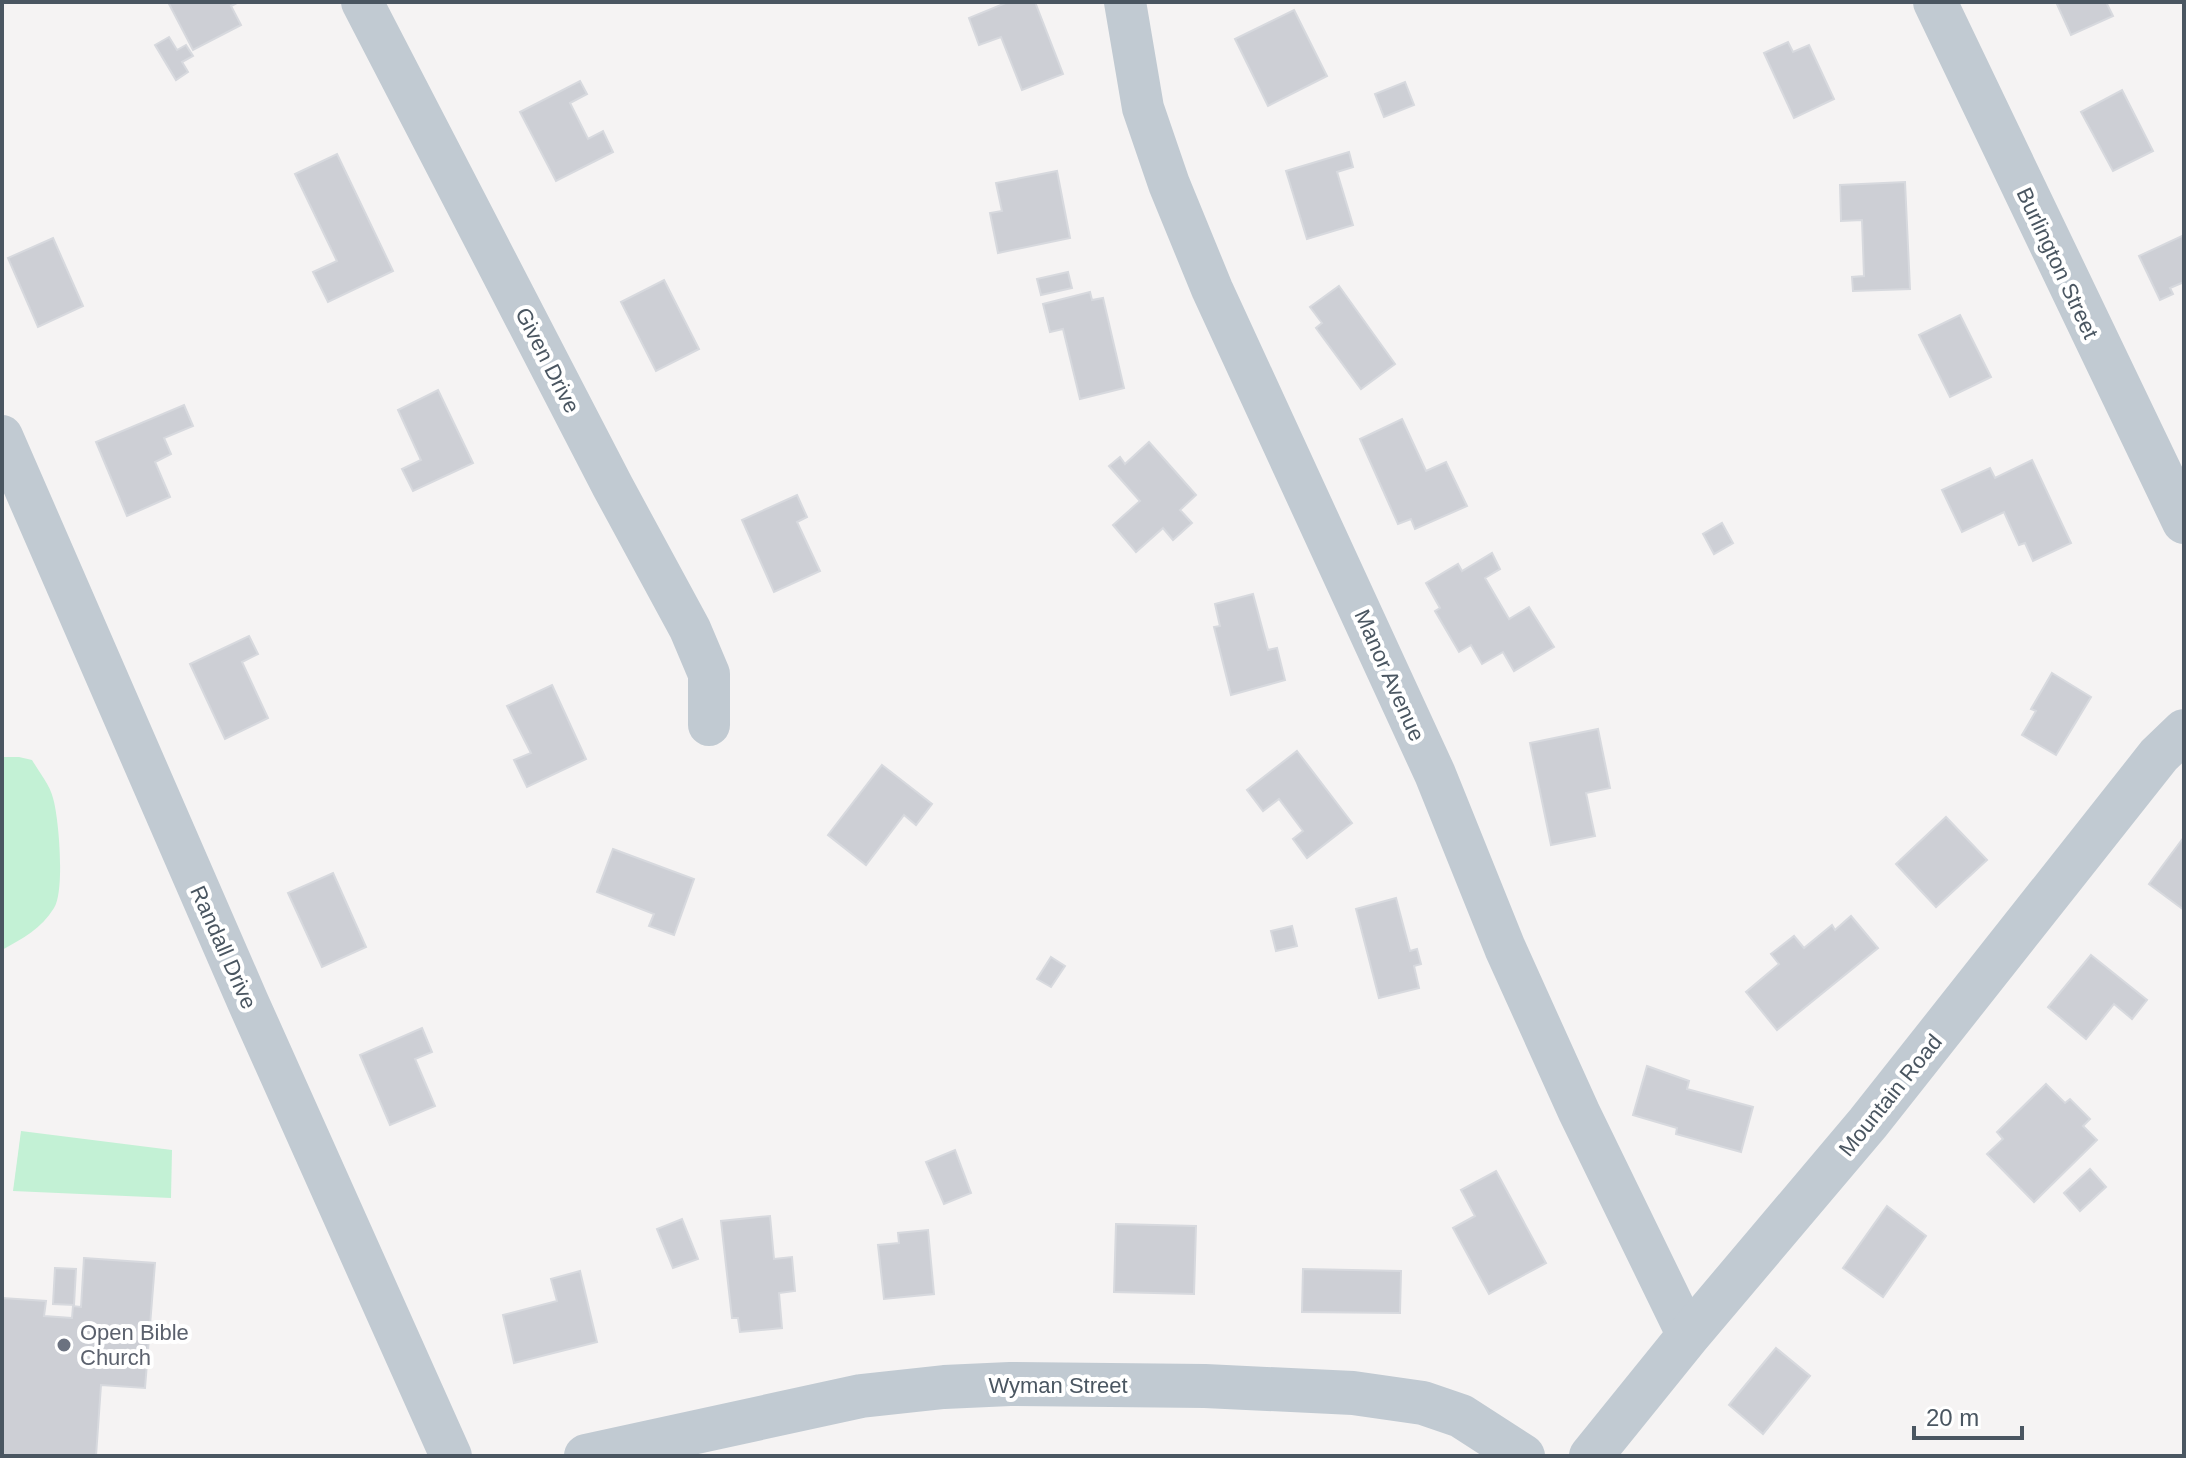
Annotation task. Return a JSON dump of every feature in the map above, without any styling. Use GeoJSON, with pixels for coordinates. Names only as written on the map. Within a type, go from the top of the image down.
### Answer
{"type":"FeatureCollection","features":[{"type":"Feature","properties":{"kind":"street","name":"Given Drive"},"geometry":{"type":"LineString","coordinates":[[362,2],[613,487],[690,629],[709,674],[709,725]]}},
{"type":"Feature","properties":{"kind":"street","name":"Manor Avenue"},"geometry":{"type":"LineString","coordinates":[[1125,2],[1143,108],[1169,184],[1212,289],[1435,774],[1505,948],[1572,1098],[1688,1336]]}},
{"type":"Feature","properties":{"kind":"street","name":"Burlington Street"},"geometry":{"type":"LineString","coordinates":[[1935,2],[2184,522]]}},
{"type":"Feature","properties":{"kind":"street","name":"Randall Drive"},"geometry":{"type":"LineString","coordinates":[[2,436],[248,1002],[451,1456]]}},
{"type":"Feature","properties":{"kind":"street","name":"Mountain Road"},"geometry":{"type":"LineString","coordinates":[[1591,1456],[1868,1123],[2159,755],[2184,731]]}},
{"type":"Feature","properties":{"kind":"street","name":"Wyman Street"},"geometry":{"type":"LineString","coordinates":[[586,1456],[861,1396],[1010,1384],[1205,1386],[1353,1393],[1423,1403],[1461,1416],[1523,1456]]}},
{"type":"Feature","properties":{"kind":"green space"},"geometry":{"type":"Polygon","coordinates":[[[2,757],[32,760],[49,788],[57,821],[60,871],[57,899],[49,915],[31,932],[2,950],[2,757]]]}},
{"type":"Feature","properties":{"kind":"green space"},"geometry":{"type":"Polygon","coordinates":[[[21,1131],[172,1150],[171,1198],[13,1191],[21,1131]]]}},
{"type":"Feature","properties":{"kind":"building"},"geometry":{"type":"Polygon","coordinates":[[[168,2],[239,2],[231,6],[241,25],[193,50],[168,2]]]}},
{"type":"Feature","properties":{"kind":"building"},"geometry":{"type":"Polygon","coordinates":[[[1008,2],[1035,2],[1063,74],[1022,90],[1001,37],[979,45],[969,18],[1008,2]]]}},
{"type":"Feature","properties":{"kind":"building"},"geometry":{"type":"Polygon","coordinates":[[[2056,2],[2106,2],[2113,16],[2071,35],[2056,2]]]}},
{"type":"Feature","properties":{"kind":"building"},"geometry":{"type":"Polygon","coordinates":[[[1294,10],[1327,76],[1268,106],[1235,39],[1294,10]]]}},
{"type":"Feature","properties":{"kind":"building"},"geometry":{"type":"Polygon","coordinates":[[[169,37],[177,50],[186,45],[193,56],[182,62],[188,72],[176,80],[155,45],[169,37]]]}},
{"type":"Feature","properties":{"kind":"building"},"geometry":{"type":"Polygon","coordinates":[[[1788,42],[1793,52],[1809,45],[1834,99],[1794,118],[1764,53],[1788,42]]]}},
{"type":"Feature","properties":{"kind":"building"},"geometry":{"type":"Polygon","coordinates":[[[580,81],[587,94],[570,103],[588,139],[603,131],[613,152],[556,181],[520,112],[580,81]]]}},
{"type":"Feature","properties":{"kind":"building"},"geometry":{"type":"Polygon","coordinates":[[[1405,82],[1414,105],[1384,117],[1375,94],[1405,82]]]}},
{"type":"Feature","properties":{"kind":"building"},"geometry":{"type":"Polygon","coordinates":[[[2122,90],[2153,151],[2113,171],[2081,112],[2122,90]]]}},
{"type":"Feature","properties":{"kind":"building"},"geometry":{"type":"Polygon","coordinates":[[[1349,152],[1353,167],[1337,172],[1353,225],[1307,239],[1286,171],[1349,152]]]}},
{"type":"Feature","properties":{"kind":"building"},"geometry":{"type":"Polygon","coordinates":[[[337,154],[393,271],[328,302],[313,272],[337,261],[295,174],[337,154]]]}},
{"type":"Feature","properties":{"kind":"building"},"geometry":{"type":"Polygon","coordinates":[[[1057,171],[1070,238],[998,253],[990,213],[1002,211],[996,183],[1057,171]]]}},
{"type":"Feature","properties":{"kind":"building"},"geometry":{"type":"Polygon","coordinates":[[[1905,182],[1910,289],[1853,291],[1852,277],[1864,276],[1862,220],[1841,221],[1840,185],[1905,182]]]}},
{"type":"Feature","properties":{"kind":"building"},"geometry":{"type":"Polygon","coordinates":[[[2184,235],[2184,282],[2170,288],[2173,294],[2160,300],[2139,256],[2184,235]]]}},
{"type":"Feature","properties":{"kind":"building"},"geometry":{"type":"Polygon","coordinates":[[[53,238],[83,306],[38,327],[8,258],[53,238]]]}},
{"type":"Feature","properties":{"kind":"building"},"geometry":{"type":"Polygon","coordinates":[[[1068,272],[1072,288],[1041,295],[1037,279],[1068,272]]]}},
{"type":"Feature","properties":{"kind":"building"},"geometry":{"type":"Polygon","coordinates":[[[664,280],[699,349],[656,371],[621,302],[664,280]]]}},
{"type":"Feature","properties":{"kind":"building"},"geometry":{"type":"Polygon","coordinates":[[[1339,286],[1395,364],[1361,389],[1316,328],[1322,323],[1310,307],[1339,286]]]}},
{"type":"Feature","properties":{"kind":"building"},"geometry":{"type":"Polygon","coordinates":[[[1090,292],[1092,300],[1103,298],[1124,388],[1080,399],[1063,329],[1050,332],[1043,304],[1090,292]]]}},
{"type":"Feature","properties":{"kind":"building"},"geometry":{"type":"Polygon","coordinates":[[[1960,315],[1991,377],[1950,397],[1919,335],[1960,315]]]}},
{"type":"Feature","properties":{"kind":"building"},"geometry":{"type":"Polygon","coordinates":[[[438,390],[473,463],[413,491],[402,469],[421,460],[398,410],[438,390]]]}},
{"type":"Feature","properties":{"kind":"building"},"geometry":{"type":"Polygon","coordinates":[[[184,405],[193,426],[164,438],[171,454],[155,462],[170,497],[127,516],[96,442],[184,405]]]}},
{"type":"Feature","properties":{"kind":"building"},"geometry":{"type":"Polygon","coordinates":[[[1402,419],[1426,471],[1446,462],[1467,506],[1415,529],[1411,519],[1398,524],[1360,439],[1402,419]]]}},
{"type":"Feature","properties":{"kind":"building"},"geometry":{"type":"Polygon","coordinates":[[[1149,442],[1196,495],[1180,510],[1192,523],[1173,540],[1163,528],[1136,552],[1113,525],[1140,501],[1109,466],[1120,457],[1125,464],[1149,442]]]}},
{"type":"Feature","properties":{"kind":"building"},"geometry":{"type":"Polygon","coordinates":[[[2032,460],[2071,543],[2033,561],[2025,543],[2019,545],[2004,512],[1962,532],[1942,490],[1990,468],[1995,478],[2032,460]]]}},
{"type":"Feature","properties":{"kind":"building"},"geometry":{"type":"Polygon","coordinates":[[[797,495],[807,517],[797,522],[820,571],[774,592],[742,520],[797,495]]]}},
{"type":"Feature","properties":{"kind":"building"},"geometry":{"type":"Polygon","coordinates":[[[1722,523],[1733,543],[1714,554],[1703,534],[1722,523]]]}},
{"type":"Feature","properties":{"kind":"building"},"geometry":{"type":"Polygon","coordinates":[[[1492,553],[1500,569],[1485,578],[1509,619],[1529,607],[1554,647],[1514,671],[1503,652],[1482,664],[1471,645],[1459,652],[1435,611],[1440,608],[1426,583],[1458,564],[1462,571],[1492,553]]]}},
{"type":"Feature","properties":{"kind":"building"},"geometry":{"type":"Polygon","coordinates":[[[1253,594],[1268,650],[1277,648],[1285,680],[1231,695],[1214,627],[1220,626],[1215,604],[1253,594]]]}},
{"type":"Feature","properties":{"kind":"building"},"geometry":{"type":"Polygon","coordinates":[[[249,636],[258,654],[242,662],[268,718],[225,739],[190,664],[249,636]]]}},
{"type":"Feature","properties":{"kind":"building"},"geometry":{"type":"Polygon","coordinates":[[[2052,673],[2091,697],[2056,755],[2022,735],[2036,711],[2031,709],[2052,673]]]}},
{"type":"Feature","properties":{"kind":"building"},"geometry":{"type":"Polygon","coordinates":[[[552,685],[586,759],[527,787],[514,760],[531,753],[507,706],[552,685]]]}},
{"type":"Feature","properties":{"kind":"building"},"geometry":{"type":"Polygon","coordinates":[[[1598,729],[1610,788],[1586,793],[1595,836],[1551,845],[1530,743],[1598,729]]]}},
{"type":"Feature","properties":{"kind":"building"},"geometry":{"type":"Polygon","coordinates":[[[1297,751],[1352,823],[1307,858],[1293,839],[1303,831],[1279,799],[1263,811],[1247,790],[1297,751]]]}},
{"type":"Feature","properties":{"kind":"building"},"geometry":{"type":"Polygon","coordinates":[[[882,765],[932,804],[916,825],[904,815],[866,865],[828,835],[882,765]]]}},
{"type":"Feature","properties":{"kind":"building"},"geometry":{"type":"Polygon","coordinates":[[[1946,817],[1987,860],[1936,907],[1896,864],[1946,817]]]}},
{"type":"Feature","properties":{"kind":"building"},"geometry":{"type":"Polygon","coordinates":[[[2184,837],[2184,910],[2149,884],[2184,837]]]}},
{"type":"Feature","properties":{"kind":"building"},"geometry":{"type":"Polygon","coordinates":[[[613,849],[694,879],[674,935],[649,926],[654,914],[597,892],[613,849]]]}},
{"type":"Feature","properties":{"kind":"building"},"geometry":{"type":"Polygon","coordinates":[[[333,873],[366,947],[322,967],[288,893],[333,873]]]}},
{"type":"Feature","properties":{"kind":"building"},"geometry":{"type":"Polygon","coordinates":[[[1396,898],[1410,951],[1417,949],[1421,964],[1414,966],[1419,988],[1379,998],[1356,909],[1396,898]]]}},
{"type":"Feature","properties":{"kind":"building"},"geometry":{"type":"Polygon","coordinates":[[[1851,916],[1878,948],[1777,1030],[1746,992],[1779,964],[1771,954],[1794,936],[1804,948],[1832,925],[1835,930],[1851,916]]]}},
{"type":"Feature","properties":{"kind":"building"},"geometry":{"type":"Polygon","coordinates":[[[1292,926],[1297,946],[1276,951],[1271,931],[1292,926]]]}},
{"type":"Feature","properties":{"kind":"building"},"geometry":{"type":"Polygon","coordinates":[[[2091,955],[2147,1000],[2132,1019],[2114,1004],[2086,1039],[2048,1007],[2091,955]]]}},
{"type":"Feature","properties":{"kind":"building"},"geometry":{"type":"Polygon","coordinates":[[[1051,957],[1065,966],[1051,987],[1037,979],[1051,957]]]}},
{"type":"Feature","properties":{"kind":"building"},"geometry":{"type":"Polygon","coordinates":[[[422,1028],[432,1052],[415,1059],[435,1106],[390,1125],[360,1055],[422,1028]]]}},
{"type":"Feature","properties":{"kind":"building"},"geometry":{"type":"Polygon","coordinates":[[[1647,1066],[1689,1081],[1687,1089],[1753,1107],[1741,1152],[1676,1134],[1677,1128],[1633,1115],[1647,1066]]]}},
{"type":"Feature","properties":{"kind":"building"},"geometry":{"type":"Polygon","coordinates":[[[2046,1084],[2065,1103],[2070,1099],[2090,1119],[2083,1126],[2097,1140],[2034,1202],[1987,1154],[2003,1139],[1997,1132],[2046,1084]]]}},
{"type":"Feature","properties":{"kind":"building"},"geometry":{"type":"Polygon","coordinates":[[[955,1150],[971,1193],[944,1204],[926,1162],[955,1150]]]}},
{"type":"Feature","properties":{"kind":"building"},"geometry":{"type":"Polygon","coordinates":[[[2090,1169],[2106,1187],[2080,1211],[2064,1193],[2090,1169]]]}},
{"type":"Feature","properties":{"kind":"building"},"geometry":{"type":"Polygon","coordinates":[[[1496,1171],[1546,1263],[1489,1294],[1453,1228],[1475,1216],[1461,1190],[1496,1171]]]}},
{"type":"Feature","properties":{"kind":"building"},"geometry":{"type":"Polygon","coordinates":[[[1887,1206],[1926,1236],[1883,1297],[1843,1268],[1887,1206]]]}},
{"type":"Feature","properties":{"kind":"building"},"geometry":{"type":"Polygon","coordinates":[[[770,1216],[774,1259],[792,1257],[795,1291],[779,1293],[782,1328],[740,1332],[738,1318],[732,1318],[721,1221],[770,1216]]]}},
{"type":"Feature","properties":{"kind":"building"},"geometry":{"type":"Polygon","coordinates":[[[682,1219],[698,1259],[673,1268],[657,1229],[682,1219]]]}},
{"type":"Feature","properties":{"kind":"building"},"geometry":{"type":"Polygon","coordinates":[[[1116,1224],[1196,1226],[1194,1294],[1114,1292],[1116,1224]]]}},
{"type":"Feature","properties":{"kind":"building"},"geometry":{"type":"Polygon","coordinates":[[[928,1230],[934,1294],[884,1299],[878,1245],[899,1243],[898,1233],[928,1230]]]}},
{"type":"Feature","properties":{"kind":"building"},"geometry":{"type":"Polygon","coordinates":[[[84,1258],[155,1263],[145,1388],[101,1385],[96,1456],[2,1456],[3,1298],[46,1301],[44,1316],[72,1318],[73,1306],[81,1307],[84,1258]]]}},
{"type":"Feature","properties":{"kind":"building"},"geometry":{"type":"Polygon","coordinates":[[[55,1268],[76,1269],[74,1305],[53,1304],[55,1268]]]}},
{"type":"Feature","properties":{"kind":"building"},"geometry":{"type":"Polygon","coordinates":[[[1303,1269],[1401,1271],[1400,1313],[1302,1312],[1303,1269]]]}},
{"type":"Feature","properties":{"kind":"building"},"geometry":{"type":"Polygon","coordinates":[[[580,1271],[597,1342],[514,1363],[503,1315],[557,1301],[551,1279],[580,1271]]]}},
{"type":"Feature","properties":{"kind":"building"},"geometry":{"type":"Polygon","coordinates":[[[1776,1348],[1810,1376],[1763,1434],[1729,1405],[1776,1348]]]}},
{"type":"Feature","properties":{"kind":"place","name":"Open Bible Church"},"geometry":{"type":"Point","coordinates":[64,1345]}}]}
